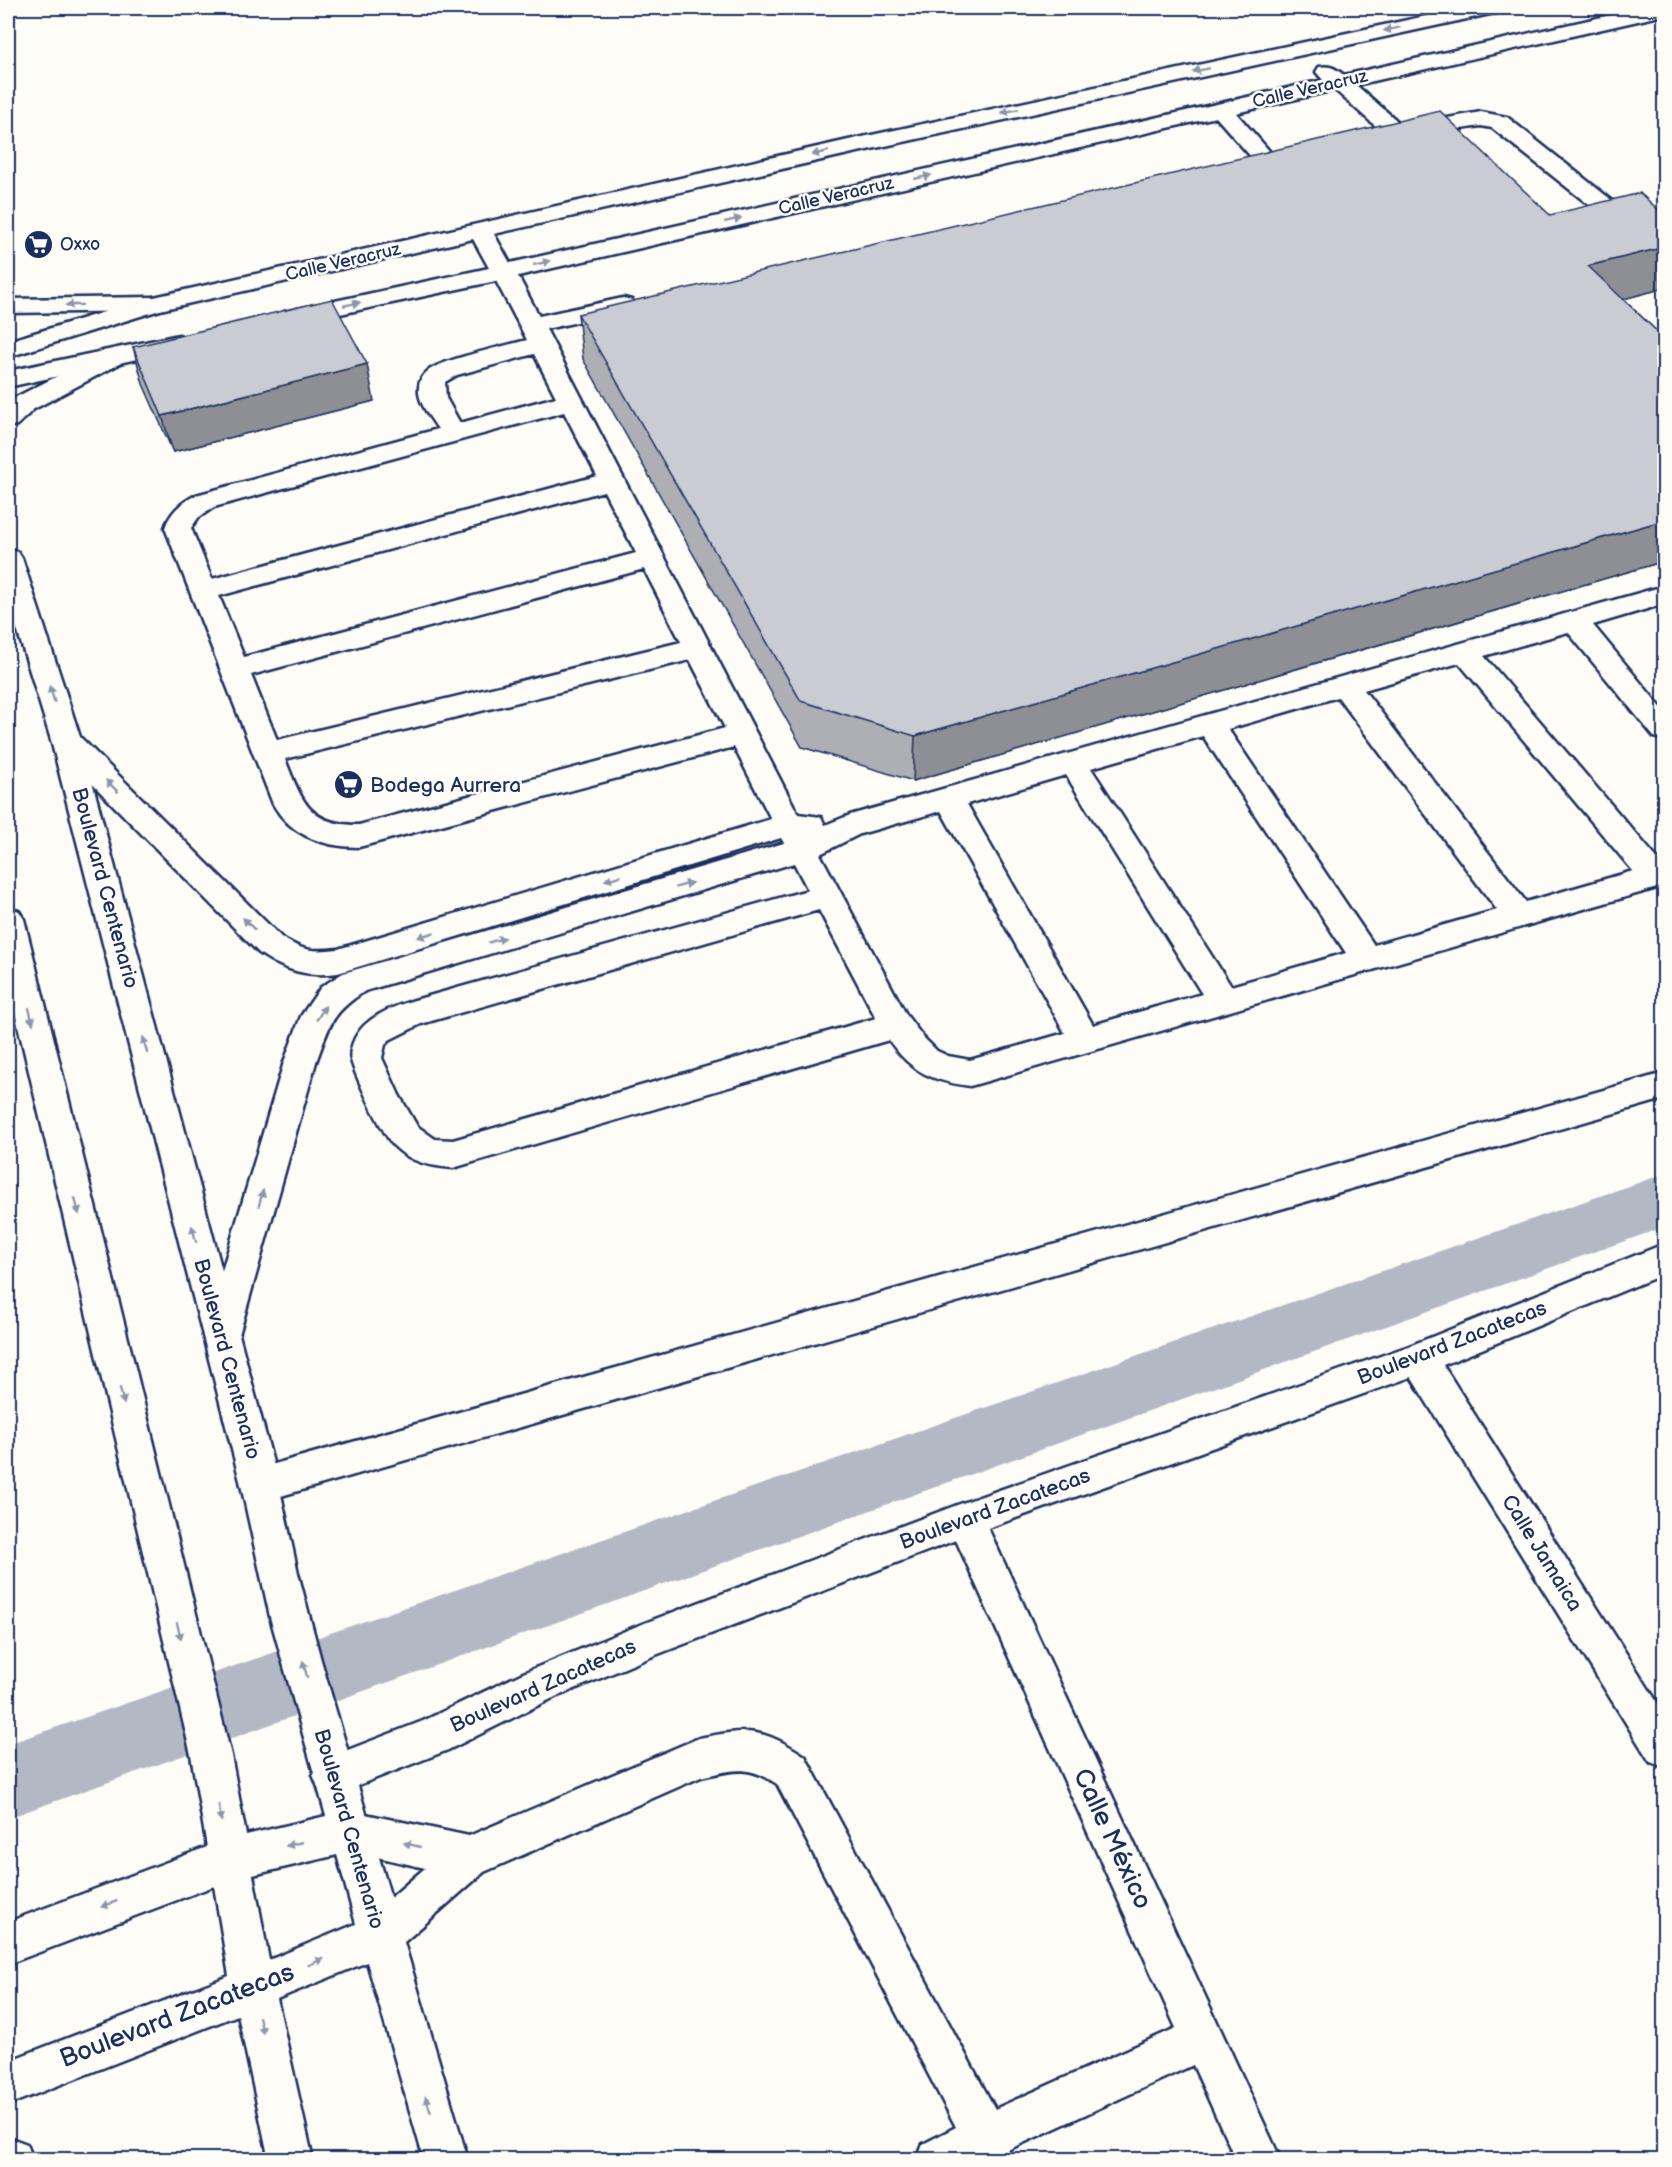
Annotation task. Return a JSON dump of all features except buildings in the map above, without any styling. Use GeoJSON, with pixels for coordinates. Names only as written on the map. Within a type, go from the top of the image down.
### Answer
{"type":"FeatureCollection","features":[{"type":"Feature","properties":{"kind":"street"},"geometry":{"type":"LineString","coordinates":[[1475,9],[1505,45]]}},
{"type":"Feature","properties":{"kind":"street","name":"Calle Veracruz"},"geometry":{"type":"LineString","coordinates":[[267,322],[502,272],[868,166],[1301,48],[1475,9]]}},
{"type":"Feature","properties":{"kind":"street","name":"Calle Veracruz"},"geometry":{"type":"LineString","coordinates":[[8,349],[153,304],[480,231],[1221,109],[1665,9]]}},
{"type":"Feature","properties":{"kind":"street"},"geometry":{"type":"LineString","coordinates":[[1301,48],[1398,134]]}},
{"type":"Feature","properties":{"kind":"street"},"geometry":{"type":"LineString","coordinates":[[1221,109],[1268,162]]}},
{"type":"Feature","properties":{"kind":"street"},"geometry":{"type":"LineString","coordinates":[[1366,141],[1481,119],[1499,122],[1642,235]]}},
{"type":"Feature","properties":{"kind":"street"},"geometry":{"type":"LineString","coordinates":[[480,231],[896,1025],[916,1053],[927,1062],[948,1071],[970,1073],[1660,875],[1465,652]]}},
{"type":"Feature","properties":{"kind":"street"},"geometry":{"type":"LineString","coordinates":[[453,432],[432,396],[431,386],[434,379],[448,370],[535,334],[647,300]]}},
{"type":"Feature","properties":{"kind":"street"},"geometry":{"type":"LineString","coordinates":[[8,306],[153,304]]}},
{"type":"Feature","properties":{"kind":"street"},"geometry":{"type":"LineString","coordinates":[[8,379],[201,338]]}},
{"type":"Feature","properties":{"kind":"street"},"geometry":{"type":"LineString","coordinates":[[8,418],[25,403],[112,358]]}},
{"type":"Feature","properties":{"kind":"street"},"geometry":{"type":"LineString","coordinates":[[569,402],[205,501],[190,508],[181,518],[178,528],[288,804],[301,819],[313,828],[336,837],[359,836],[743,734]]}},
{"type":"Feature","properties":{"kind":"street"},"geometry":{"type":"LineString","coordinates":[[203,591],[611,481]]}},
{"type":"Feature","properties":{"kind":"street","name":"Boulevard Centenario"},"geometry":{"type":"LineString","coordinates":[[8,558],[66,740],[260,1485],[269,1535],[333,1775],[351,1831],[418,2072],[446,2160]]}},
{"type":"Feature","properties":{"kind":"street"},"geometry":{"type":"LineString","coordinates":[[235,669],[651,558]]}},
{"type":"Feature","properties":{"kind":"street"},"geometry":{"type":"LineString","coordinates":[[66,740],[270,945],[293,962],[318,964],[393,958],[796,837],[850,826],[1665,596]]}},
{"type":"Feature","properties":{"kind":"street"},"geometry":{"type":"LineString","coordinates":[[1574,621],[1665,730]]}},
{"type":"Feature","properties":{"kind":"street"},"geometry":{"type":"LineString","coordinates":[[268,753],[698,648]]}},
{"type":"Feature","properties":{"kind":"street"},"geometry":{"type":"LineString","coordinates":[[1345,686],[1519,916]]}},
{"type":"Feature","properties":{"kind":"street"},"geometry":{"type":"LineString","coordinates":[[1210,724],[1367,959]]}},
{"type":"Feature","properties":{"kind":"street"},"geometry":{"type":"LineString","coordinates":[[1073,763],[1223,1000]]}},
{"type":"Feature","properties":{"kind":"street"},"geometry":{"type":"LineString","coordinates":[[948,798],[1085,1040]]}},
{"type":"Feature","properties":{"kind":"street"},"geometry":{"type":"LineString","coordinates":[[827,896],[411,1014],[378,1031],[370,1041],[366,1058],[384,1099],[405,1136],[428,1152],[453,1154],[896,1025]]}},
{"type":"Feature","properties":{"kind":"street"},"geometry":{"type":"LineString","coordinates":[[8,919],[165,1575],[211,1755],[228,1860],[253,1988],[291,2160]]}},
{"type":"Feature","properties":{"kind":"street"},"geometry":{"type":"LineString","coordinates":[[221,1335],[300,1062],[317,1017],[332,996],[393,958]]}},
{"type":"Feature","properties":{"kind":"street"},"geometry":{"type":"LineString","coordinates":[[260,1485],[1665,1086]]}},
{"type":"Feature","properties":{"kind":"street","name":"Boulevard Zacatecas"},"geometry":{"type":"LineString","coordinates":[[333,1775],[434,1736],[537,1686],[642,1642],[965,1519],[1419,1358],[1665,1259]]}},
{"type":"Feature","properties":{"kind":"street","name":"Calle Jamaica"},"geometry":{"type":"LineString","coordinates":[[1419,1358],[1665,1748]]}},
{"type":"Feature","properties":{"kind":"street","name":"Calle México"},"geometry":{"type":"LineString","coordinates":[[965,1519],[1258,2160]]}},
{"type":"Feature","properties":{"kind":"street","name":"Boulevard Zacatecas"},"geometry":{"type":"LineString","coordinates":[[8,2083],[253,1988],[380,1935],[470,1857],[699,1758],[736,1750],[767,1754],[791,1770],[985,2136]]}},
{"type":"Feature","properties":{"kind":"street"},"geometry":{"type":"LineString","coordinates":[[8,1943],[228,1860],[351,1831],[470,1857]]}},
{"type":"Feature","properties":{"kind":"street"},"geometry":{"type":"LineString","coordinates":[[939,2160],[985,2136],[1203,2038]]}},
{"type":"Feature","properties":{"kind":"waterway"},"geometry":{"type":"LineString","coordinates":[[8,1781],[1664,1200]]}},
{"type":"Feature","properties":{"kind":"place","name":"Oxxo"},"geometry":{"type":"Point","coordinates":[39,244]}},
{"type":"Feature","properties":{"kind":"place","name":"Bodega Aurrera"},"geometry":{"type":"Point","coordinates":[349,785]}}]}
